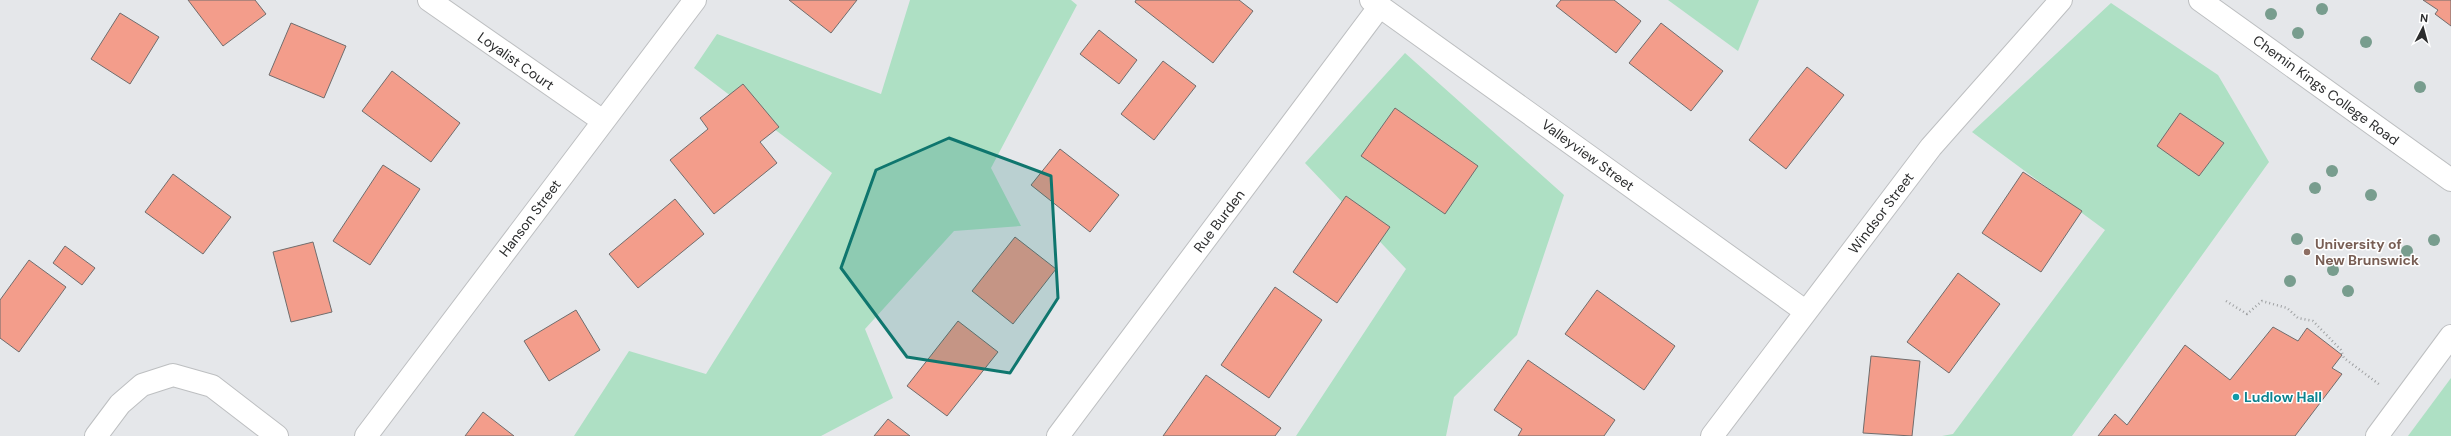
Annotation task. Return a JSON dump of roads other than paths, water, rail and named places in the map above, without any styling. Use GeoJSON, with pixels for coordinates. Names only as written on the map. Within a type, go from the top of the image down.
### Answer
{"type":"FeatureCollection","features":[{"type":"Feature","properties":{"kind":"street","name":"Loyalist Court"},"geometry":{"type":"LineString","coordinates":[[429,0],[603,121]]}},
{"type":"Feature","properties":{"kind":"street","name":"Hanson Street"},"geometry":{"type":"LineString","coordinates":[[366,436],[695,0]]}},
{"type":"Feature","properties":{"kind":"street","name":"Windsor Street"},"geometry":{"type":"LineString","coordinates":[[1712,436],[1805,311],[1931,147],[2061,0]]}},
{"type":"Feature","properties":{"kind":"street","name":"Chemin Kings College Road"},"geometry":{"type":"LineString","coordinates":[[2200,0],[2451,180]]}},
{"type":"Feature","properties":{"kind":"street","name":"Valleyview Street"},"geometry":{"type":"LineString","coordinates":[[1375,3],[1805,311]]}},
{"type":"Feature","properties":{"kind":"street","name":"Rue Burden"},"geometry":{"type":"LineString","coordinates":[[1058,436],[1375,3]]}},
{"type":"Feature","properties":{"kind":"street"},"geometry":{"type":"LineString","coordinates":[[2377,436],[2451,336]]}},
{"type":"Feature","properties":{"kind":"street"},"geometry":{"type":"LineString","coordinates":[[96,436],[120,404],[142,385],[174,375],[212,386],[277,436]]}},
{"type":"Feature","properties":{"kind":"place","name":"University of New Brunswick"},"geometry":{"type":"Point","coordinates":[2307,252]}},
{"type":"Feature","properties":{"kind":"place","name":"Ludlow Hall"},"geometry":{"type":"Point","coordinates":[2236,397]}}]}
